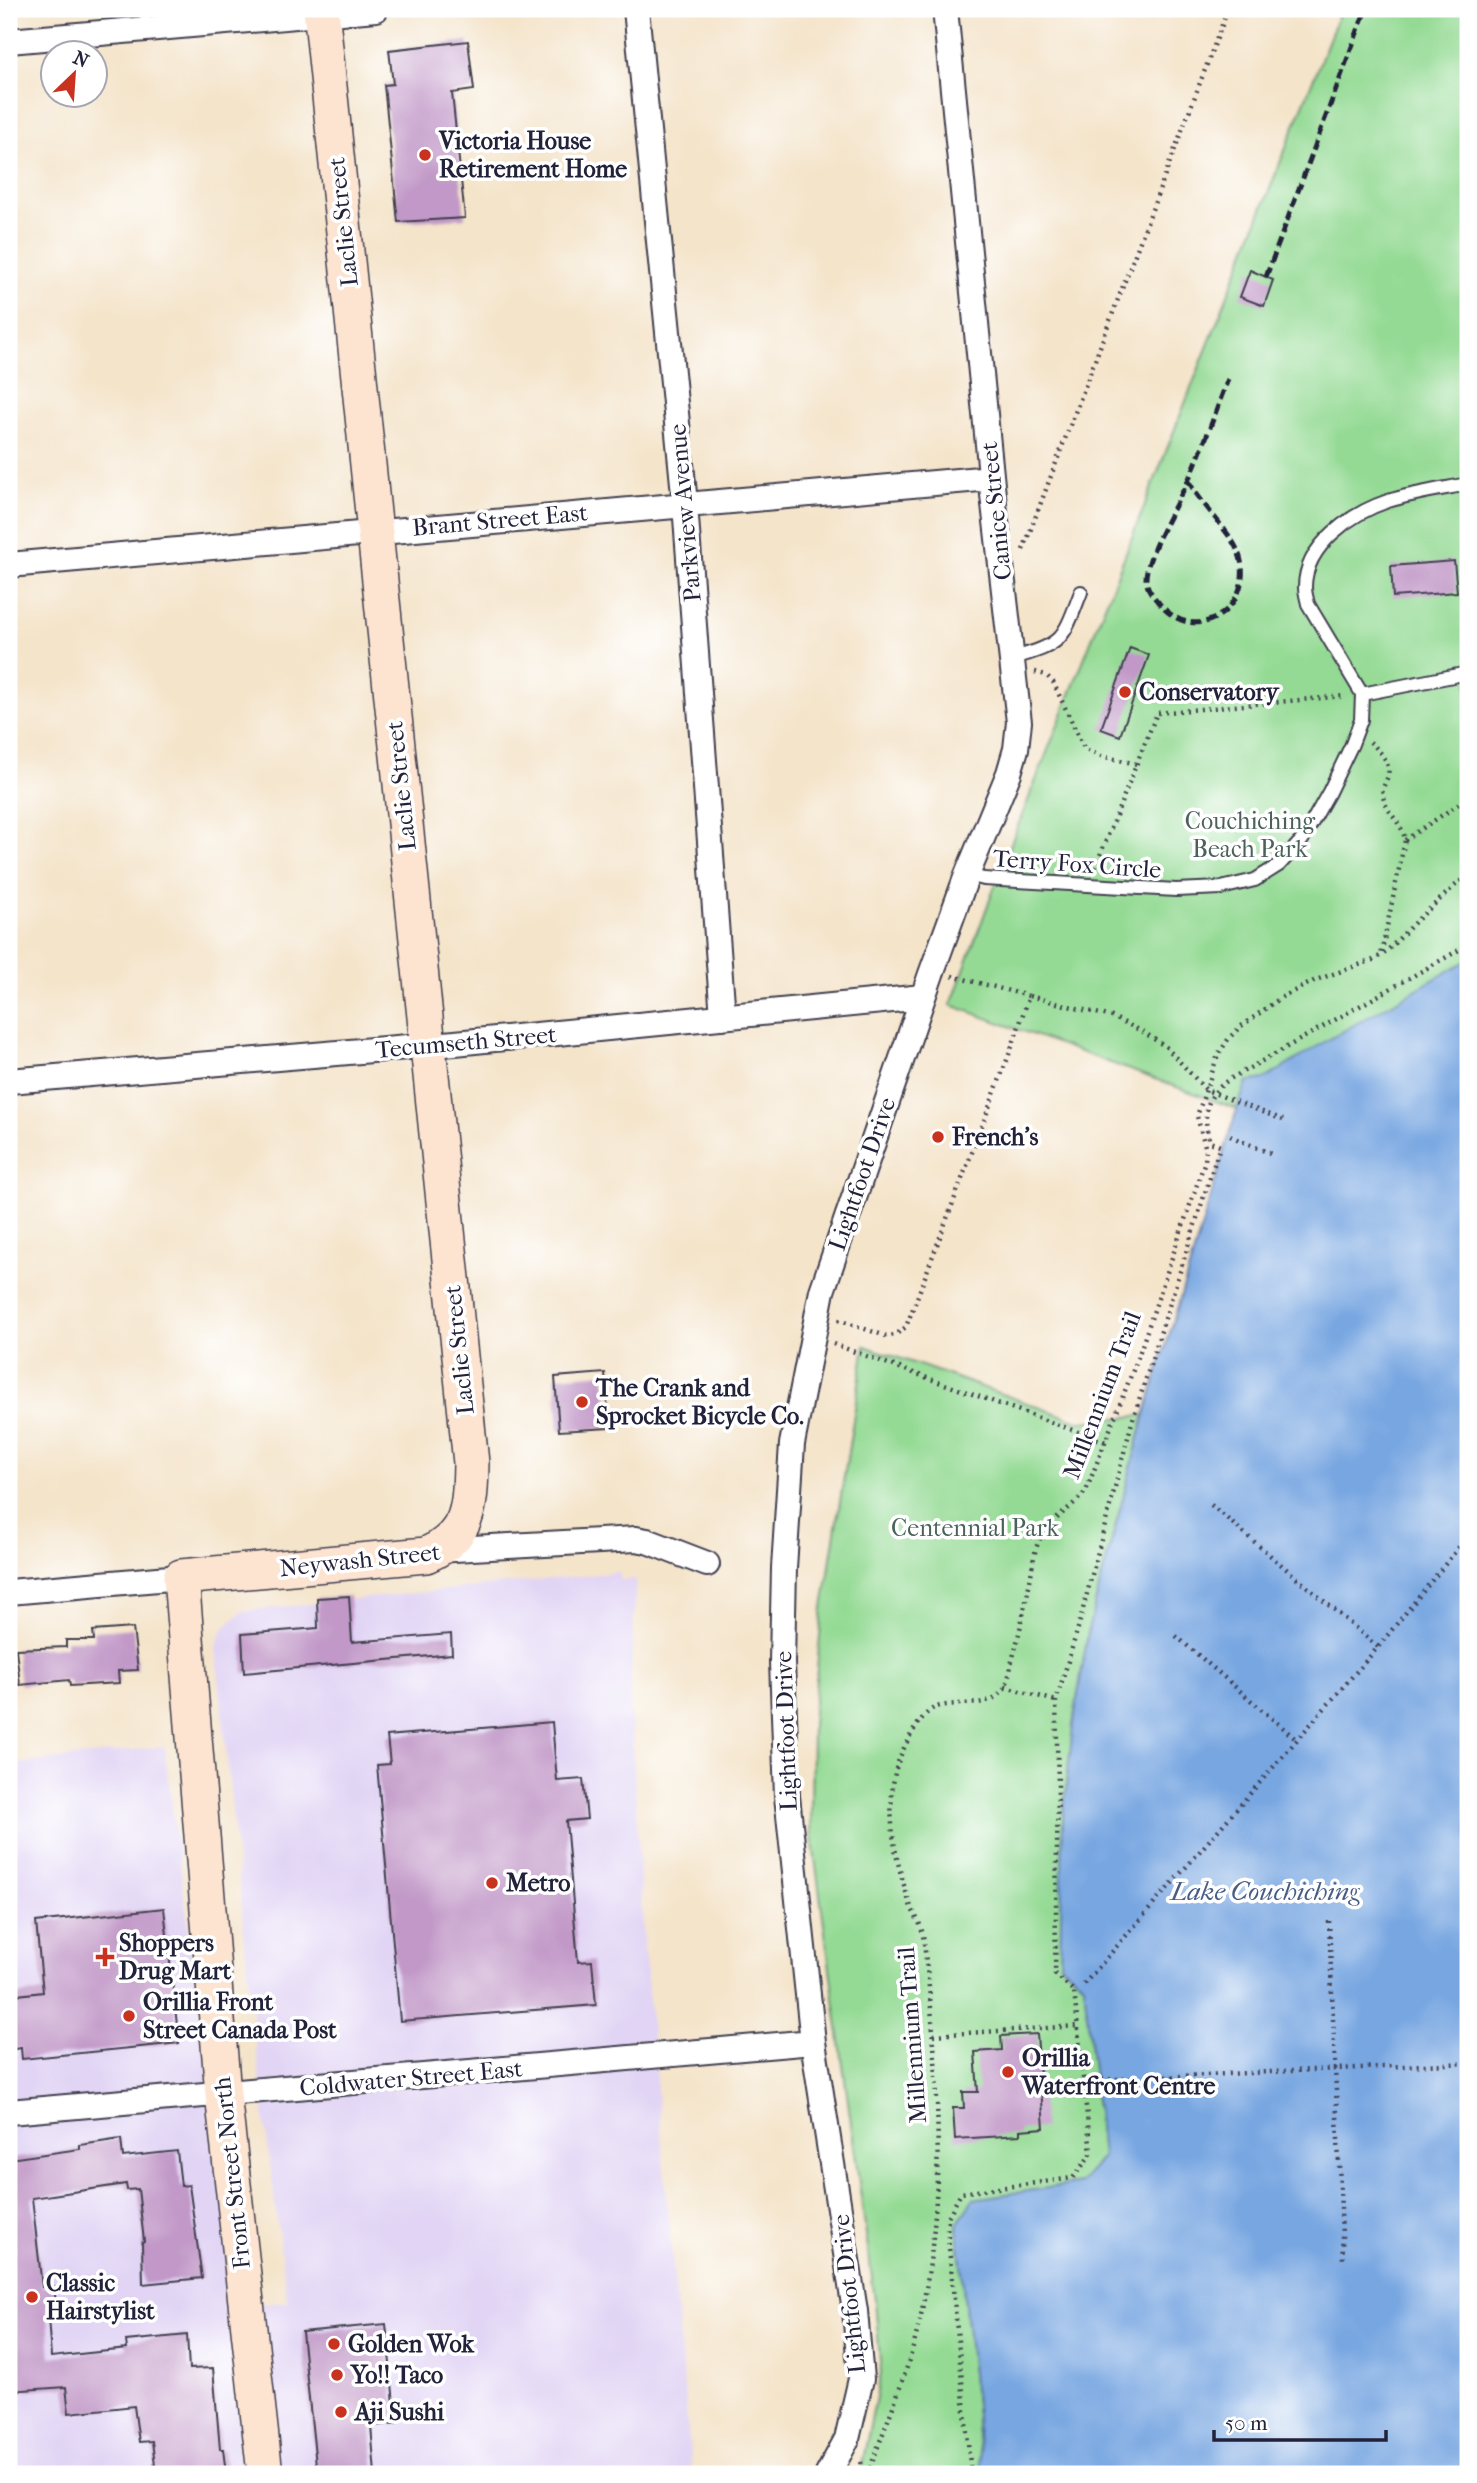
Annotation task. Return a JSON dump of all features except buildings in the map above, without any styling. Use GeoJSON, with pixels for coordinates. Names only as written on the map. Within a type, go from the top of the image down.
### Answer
{"type":"FeatureCollection","features":[{"type":"Feature","properties":{"kind":"main road","name":"Laclie Street"},"geometry":{"type":"LineString","coordinates":[[322,11],[471,1463],[469,1508],[463,1525],[452,1539],[436,1550]]}},
{"type":"Feature","properties":{"kind":"main road","name":"Neywash Street"},"geometry":{"type":"LineString","coordinates":[[181,1577],[414,1556],[436,1550]]}},
{"type":"Feature","properties":{"kind":"main road","name":"Front Street North"},"geometry":{"type":"LineString","coordinates":[[181,1577],[223,2094],[265,2474]]}},
{"type":"Feature","properties":{"kind":"street"},"geometry":{"type":"LineString","coordinates":[[9,41],[322,11],[376,9]]}},
{"type":"Feature","properties":{"kind":"street","name":"Parkview Avenue"},"geometry":{"type":"LineString","coordinates":[[636,9],[685,504],[723,1017]]}},
{"type":"Feature","properties":{"kind":"street","name":"Canice Street"},"geometry":{"type":"LineString","coordinates":[[923,997],[967,876],[1009,773],[1016,749],[1026,665],[991,478],[945,9]]}},
{"type":"Feature","properties":{"kind":"street","name":"Brant Street East"},"geometry":{"type":"LineString","coordinates":[[9,565],[991,478]]}},
{"type":"Feature","properties":{"kind":"street","name":"Tecumseth Street"},"geometry":{"type":"LineString","coordinates":[[9,1081],[427,1046],[923,997]]}},
{"type":"Feature","properties":{"kind":"street","name":"Lightfoot Drive"},"geometry":{"type":"LineString","coordinates":[[828,2474],[847,2439],[861,2379],[855,2311],[813,2042],[793,1861],[783,1711],[784,1568],[792,1444],[822,1291],[923,997]]}},
{"type":"Feature","properties":{"kind":"street","name":"Neywash Street"},"geometry":{"type":"LineString","coordinates":[[436,1550],[636,1539],[707,1564]]}},
{"type":"Feature","properties":{"kind":"street","name":"Neywash Street"},"geometry":{"type":"LineString","coordinates":[[9,1592],[181,1577]]}},
{"type":"Feature","properties":{"kind":"street","name":"Coldwater Street East"},"geometry":{"type":"LineString","coordinates":[[9,2112],[813,2042]]}},
{"type":"Feature","properties":{"kind":"lane"},"geometry":{"type":"LineString","coordinates":[[1468,484],[1388,501],[1361,512],[1329,537],[1310,566],[1305,587],[1308,604],[1362,694],[1468,673]]}},
{"type":"Feature","properties":{"kind":"lane"},"geometry":{"type":"LineString","coordinates":[[1026,665],[1062,637],[1081,592]]}},
{"type":"Feature","properties":{"kind":"lane","name":"Terry Fox Circle"},"geometry":{"type":"LineString","coordinates":[[967,876],[1176,890],[1221,888],[1255,880],[1279,865],[1302,840],[1329,792],[1358,730],[1362,694]]}},
{"type":"Feature","properties":{"kind":"path"},"geometry":{"type":"LineString","coordinates":[[1021,555],[1228,9]]}},
{"type":"Feature","properties":{"kind":"path"},"geometry":{"type":"LineString","coordinates":[[1026,665],[1053,682],[1084,748],[1101,756],[1137,764]]}},
{"type":"Feature","properties":{"kind":"path"},"geometry":{"type":"LineString","coordinates":[[1088,886],[1157,713],[1362,694]]}},
{"type":"Feature","properties":{"kind":"path"},"geometry":{"type":"LineString","coordinates":[[1358,730],[1384,758],[1388,775],[1382,787],[1382,795],[1385,804],[1404,830],[1405,840],[1380,956]]}},
{"type":"Feature","properties":{"kind":"path"},"geometry":{"type":"LineString","coordinates":[[1405,840],[1468,798]]}},
{"type":"Feature","properties":{"kind":"path","name":"Millennium Trail"},"geometry":{"type":"LineString","coordinates":[[866,2474],[916,2334],[930,2262],[937,2147],[934,2035],[922,1930],[909,1903],[891,1830],[895,1771],[903,1749],[932,1709],[951,1703],[966,1705],[981,1702],[994,1698],[1005,1687],[1022,1626],[1037,1545],[1046,1529],[1073,1507],[1086,1491],[1106,1442],[1205,1161],[1206,1150],[1197,1121],[1218,1055],[1228,1038],[1282,997],[1380,956],[1468,874]]}},
{"type":"Feature","properties":{"kind":"path"},"geometry":{"type":"LineString","coordinates":[[971,2474],[947,2227],[949,2215],[961,2193],[1073,2178],[1091,2154],[1074,1992],[1055,1973],[1058,1786],[1056,1701],[1132,1422],[1220,1146],[1210,1142],[1203,1121],[1215,1088],[1468,945]]}},
{"type":"Feature","properties":{"kind":"path"},"geometry":{"type":"LineString","coordinates":[[945,983],[947,975],[1112,1017],[1142,1031],[1166,1048],[1206,1090],[1286,1121]]}},
{"type":"Feature","properties":{"kind":"path"},"geometry":{"type":"LineString","coordinates":[[838,1308],[834,1322],[886,1336],[895,1335],[906,1327],[1009,1056],[1029,996]]}},
{"type":"Feature","properties":{"kind":"path"},"geometry":{"type":"LineString","coordinates":[[1230,1136],[1273,1155]]}},
{"type":"Feature","properties":{"kind":"path"},"geometry":{"type":"LineString","coordinates":[[828,1349],[831,1334]]}},
{"type":"Feature","properties":{"kind":"path"},"geometry":{"type":"LineString","coordinates":[[829,1342],[1106,1442]]}},
{"type":"Feature","properties":{"kind":"path"},"geometry":{"type":"LineString","coordinates":[[1211,1505],[1378,1647]]}},
{"type":"Feature","properties":{"kind":"path"},"geometry":{"type":"LineString","coordinates":[[1084,1984],[1378,1647],[1468,1536]]}},
{"type":"Feature","properties":{"kind":"path"},"geometry":{"type":"LineString","coordinates":[[1176,1636],[1297,1740]]}},
{"type":"Feature","properties":{"kind":"path"},"geometry":{"type":"LineString","coordinates":[[1005,1687],[1056,1701]]}},
{"type":"Feature","properties":{"kind":"path"},"geometry":{"type":"LineString","coordinates":[[1329,1921],[1343,2260]]}},
{"type":"Feature","properties":{"kind":"path"},"geometry":{"type":"LineString","coordinates":[[934,2035],[1077,2026]]}},
{"type":"Feature","properties":{"kind":"path"},"geometry":{"type":"LineString","coordinates":[[1094,2080],[1468,2063]]}},
{"type":"Feature","properties":{"kind":"path"},"geometry":{"type":"LineString","coordinates":[[860,2457],[866,2474]]}},
{"type":"Feature","properties":{"kind":"shaded area"},"geometry":{"type":"Polygon","coordinates":[[[619,1572],[621,1580],[636,1579],[630,1699],[644,1946],[692,2474],[9,2474],[9,1765],[164,1746],[239,2306],[287,2301],[254,2032],[216,1648],[222,1631],[242,1611],[619,1572]]]}},
{"type":"Feature","properties":{"kind":"green space","name":"Couchiching Beach Park"},"geometry":{"type":"Polygon","coordinates":[[[1341,9],[1468,9],[1468,962],[1265,1079],[1247,1082],[1237,1109],[951,1005],[1006,856],[1341,9]]]}},
{"type":"Feature","properties":{"kind":"green space","name":"Centennial Park"},"geometry":{"type":"Polygon","coordinates":[[[865,1346],[1081,1422],[1145,1415],[1089,1626],[1073,1725],[1084,1984],[1102,2157],[1081,2183],[973,2199],[957,2225],[982,2474],[860,2474],[881,2373],[875,2300],[811,1829],[812,1723],[822,1614],[865,1346]]]}},
{"type":"Feature","properties":{"kind":"water","name":"Lake Couchiching"},"geometry":{"type":"Polygon","coordinates":[[[1468,960],[1468,2474],[982,2474],[957,2225],[973,2199],[1081,2183],[1102,2157],[1084,1984],[1060,1964],[1063,1818],[1073,1725],[1089,1626],[1145,1415],[1237,1109],[1247,1082],[1265,1079],[1329,1039],[1468,960]]]}},
{"type":"Feature","properties":{"kind":"railway"},"geometry":{"type":"LineString","coordinates":[[1266,277],[1366,9]]}},
{"type":"Feature","properties":{"kind":"railway"},"geometry":{"type":"LineString","coordinates":[[1188,480],[1194,489],[1200,499],[1235,546],[1242,572],[1240,589],[1232,604],[1220,615],[1206,622],[1190,622],[1174,617],[1155,598],[1146,580],[1150,558],[1156,545],[1193,470],[1228,379]]}},
{"type":"Feature","properties":{"kind":"place","name":"Victoria House Retirement Home"},"geometry":{"type":"Point","coordinates":[425,155]}},
{"type":"Feature","properties":{"kind":"place","name":"Conservatory"},"geometry":{"type":"Point","coordinates":[1125,692]}},
{"type":"Feature","properties":{"kind":"place","name":"French's"},"geometry":{"type":"Point","coordinates":[938,1137]}},
{"type":"Feature","properties":{"kind":"place","name":"The Crank and Sprocket Bicycle Co."},"geometry":{"type":"Point","coordinates":[582,1402]}},
{"type":"Feature","properties":{"kind":"place","name":"Metro"},"geometry":{"type":"Point","coordinates":[492,1883]}},
{"type":"Feature","properties":{"kind":"place","name":"Shoppers Drug Mart"},"geometry":{"type":"Point","coordinates":[105,1957]}},
{"type":"Feature","properties":{"kind":"place","name":"Orillia Front Street Canada Post"},"geometry":{"type":"Point","coordinates":[129,2016]}},
{"type":"Feature","properties":{"kind":"place","name":"Orillia Waterfront Centre"},"geometry":{"type":"Point","coordinates":[1008,2072]}},
{"type":"Feature","properties":{"kind":"place","name":"Classic Hairstylist"},"geometry":{"type":"Point","coordinates":[32,2297]}},
{"type":"Feature","properties":{"kind":"place","name":"Golden Wok"},"geometry":{"type":"Point","coordinates":[334,2344]}},
{"type":"Feature","properties":{"kind":"place","name":"Yo!! Taco"},"geometry":{"type":"Point","coordinates":[337,2375]}},
{"type":"Feature","properties":{"kind":"place","name":"Aji Sushi"},"geometry":{"type":"Point","coordinates":[341,2412]}}]}
